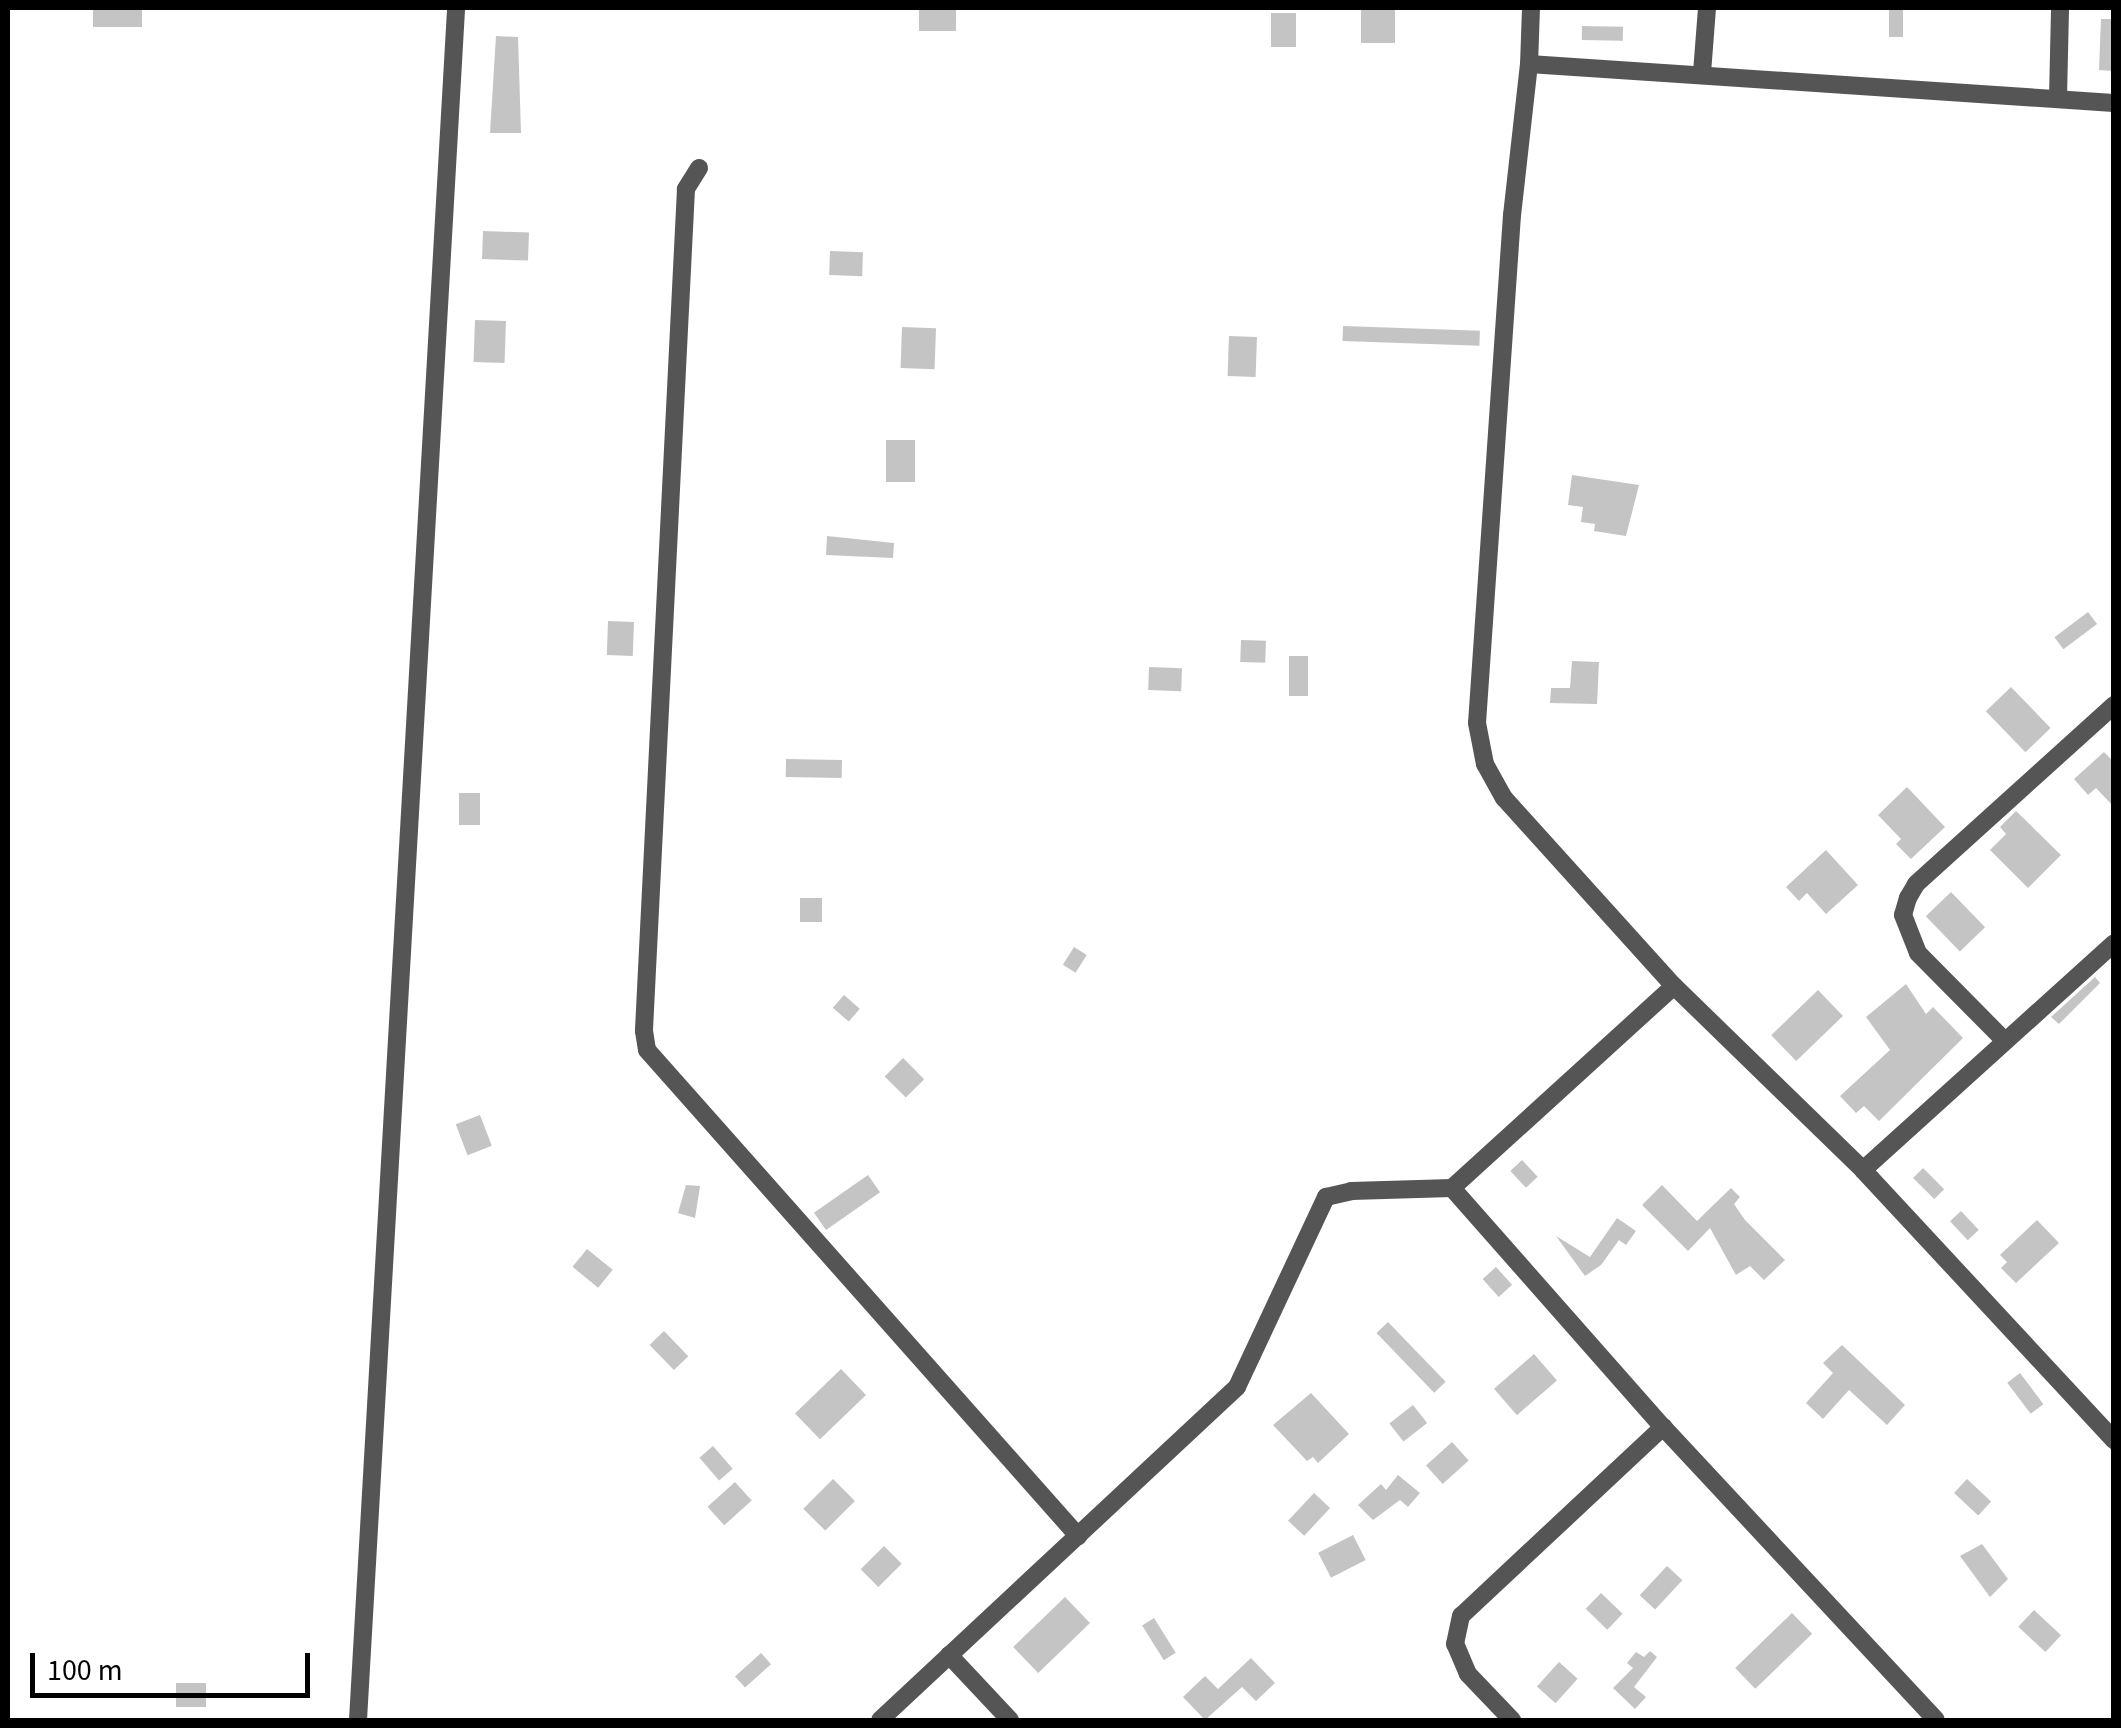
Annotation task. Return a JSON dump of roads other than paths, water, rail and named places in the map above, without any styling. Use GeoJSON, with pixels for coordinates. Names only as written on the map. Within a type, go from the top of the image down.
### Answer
{"type":"FeatureCollection","features":[{"type":"Feature","properties":{"kind":"street"},"geometry":{"type":"LineString","coordinates":[[358,1720],[456,8]]}},
{"type":"Feature","properties":{"kind":"street"},"geometry":{"type":"LineString","coordinates":[[1531,8],[1529,64],[1512,215],[1478,723],[1486,764],[1504,798],[1674,986],[1864,1170],[2114,1440]]}},
{"type":"Feature","properties":{"kind":"street"},"geometry":{"type":"LineString","coordinates":[[1702,73],[1707,8]]}},
{"type":"Feature","properties":{"kind":"street"},"geometry":{"type":"LineString","coordinates":[[2058,98],[2060,8]]}},
{"type":"Feature","properties":{"kind":"street"},"geometry":{"type":"LineString","coordinates":[[1529,64],[2114,102]]}},
{"type":"Feature","properties":{"kind":"street"},"geometry":{"type":"LineString","coordinates":[[699,168],[686,189],[644,1031],[647,1050],[1078,1536]]}},
{"type":"Feature","properties":{"kind":"street"},"geometry":{"type":"LineString","coordinates":[[2005,1042],[1918,953],[1904,915],[1908,898],[1916,884],[2114,706]]}},
{"type":"Feature","properties":{"kind":"street"},"geometry":{"type":"LineString","coordinates":[[1864,1170],[2114,943]]}},
{"type":"Feature","properties":{"kind":"street"},"geometry":{"type":"LineString","coordinates":[[880,1720],[1236,1387],[1259,1347],[1311,1222],[1326,1198],[1351,1191],[1452,1188],[1674,986]]}},
{"type":"Feature","properties":{"kind":"street"},"geometry":{"type":"LineString","coordinates":[[1452,1188],[1663,1427],[1936,1720]]}},
{"type":"Feature","properties":{"kind":"street"},"geometry":{"type":"LineString","coordinates":[[1512,1720],[1468,1674],[1455,1644],[1461,1616],[1663,1427]]}},
{"type":"Feature","properties":{"kind":"street"},"geometry":{"type":"LineString","coordinates":[[949,1655],[1010,1720]]}}]}
